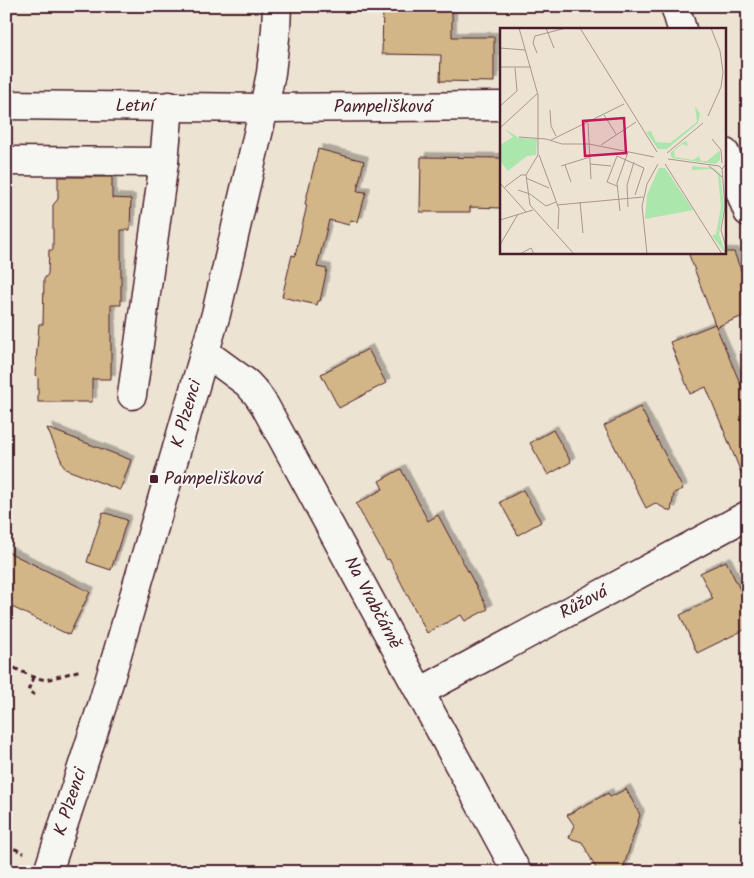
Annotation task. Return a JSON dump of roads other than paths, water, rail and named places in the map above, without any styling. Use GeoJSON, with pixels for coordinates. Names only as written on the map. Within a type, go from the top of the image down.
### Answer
{"type":"FeatureCollection","features":[{"type":"Feature","properties":{"kind":"street","name":"K Plzenci"},"geometry":{"type":"LineString","coordinates":[[48,872],[102,706],[206,353],[264,108],[271,73],[278,6]]}},
{"type":"Feature","properties":{"kind":"street"},"geometry":{"type":"LineString","coordinates":[[675,6],[682,28]]}},
{"type":"Feature","properties":{"kind":"street","name":"Letní"},"geometry":{"type":"LineString","coordinates":[[6,105],[264,108]]}},
{"type":"Feature","properties":{"kind":"street"},"geometry":{"type":"LineString","coordinates":[[132,395],[164,162],[169,106]]}},
{"type":"Feature","properties":{"kind":"street","name":"Pampelišková"},"geometry":{"type":"LineString","coordinates":[[264,108],[500,106]]}},
{"type":"Feature","properties":{"kind":"street"},"geometry":{"type":"LineString","coordinates":[[726,156],[748,212]]}},
{"type":"Feature","properties":{"kind":"street"},"geometry":{"type":"LineString","coordinates":[[6,161],[164,162]]}},
{"type":"Feature","properties":{"kind":"street","name":"Na Vrabčárně"},"geometry":{"type":"LineString","coordinates":[[206,353],[247,383],[265,406],[517,872]]}},
{"type":"Feature","properties":{"kind":"street","name":"Růžová"},"geometry":{"type":"LineString","coordinates":[[420,692],[748,515]]}},
{"type":"Feature","properties":{"kind":"place","name":"Pampelišková"},"geometry":{"type":"Point","coordinates":[154,479]}}]}
